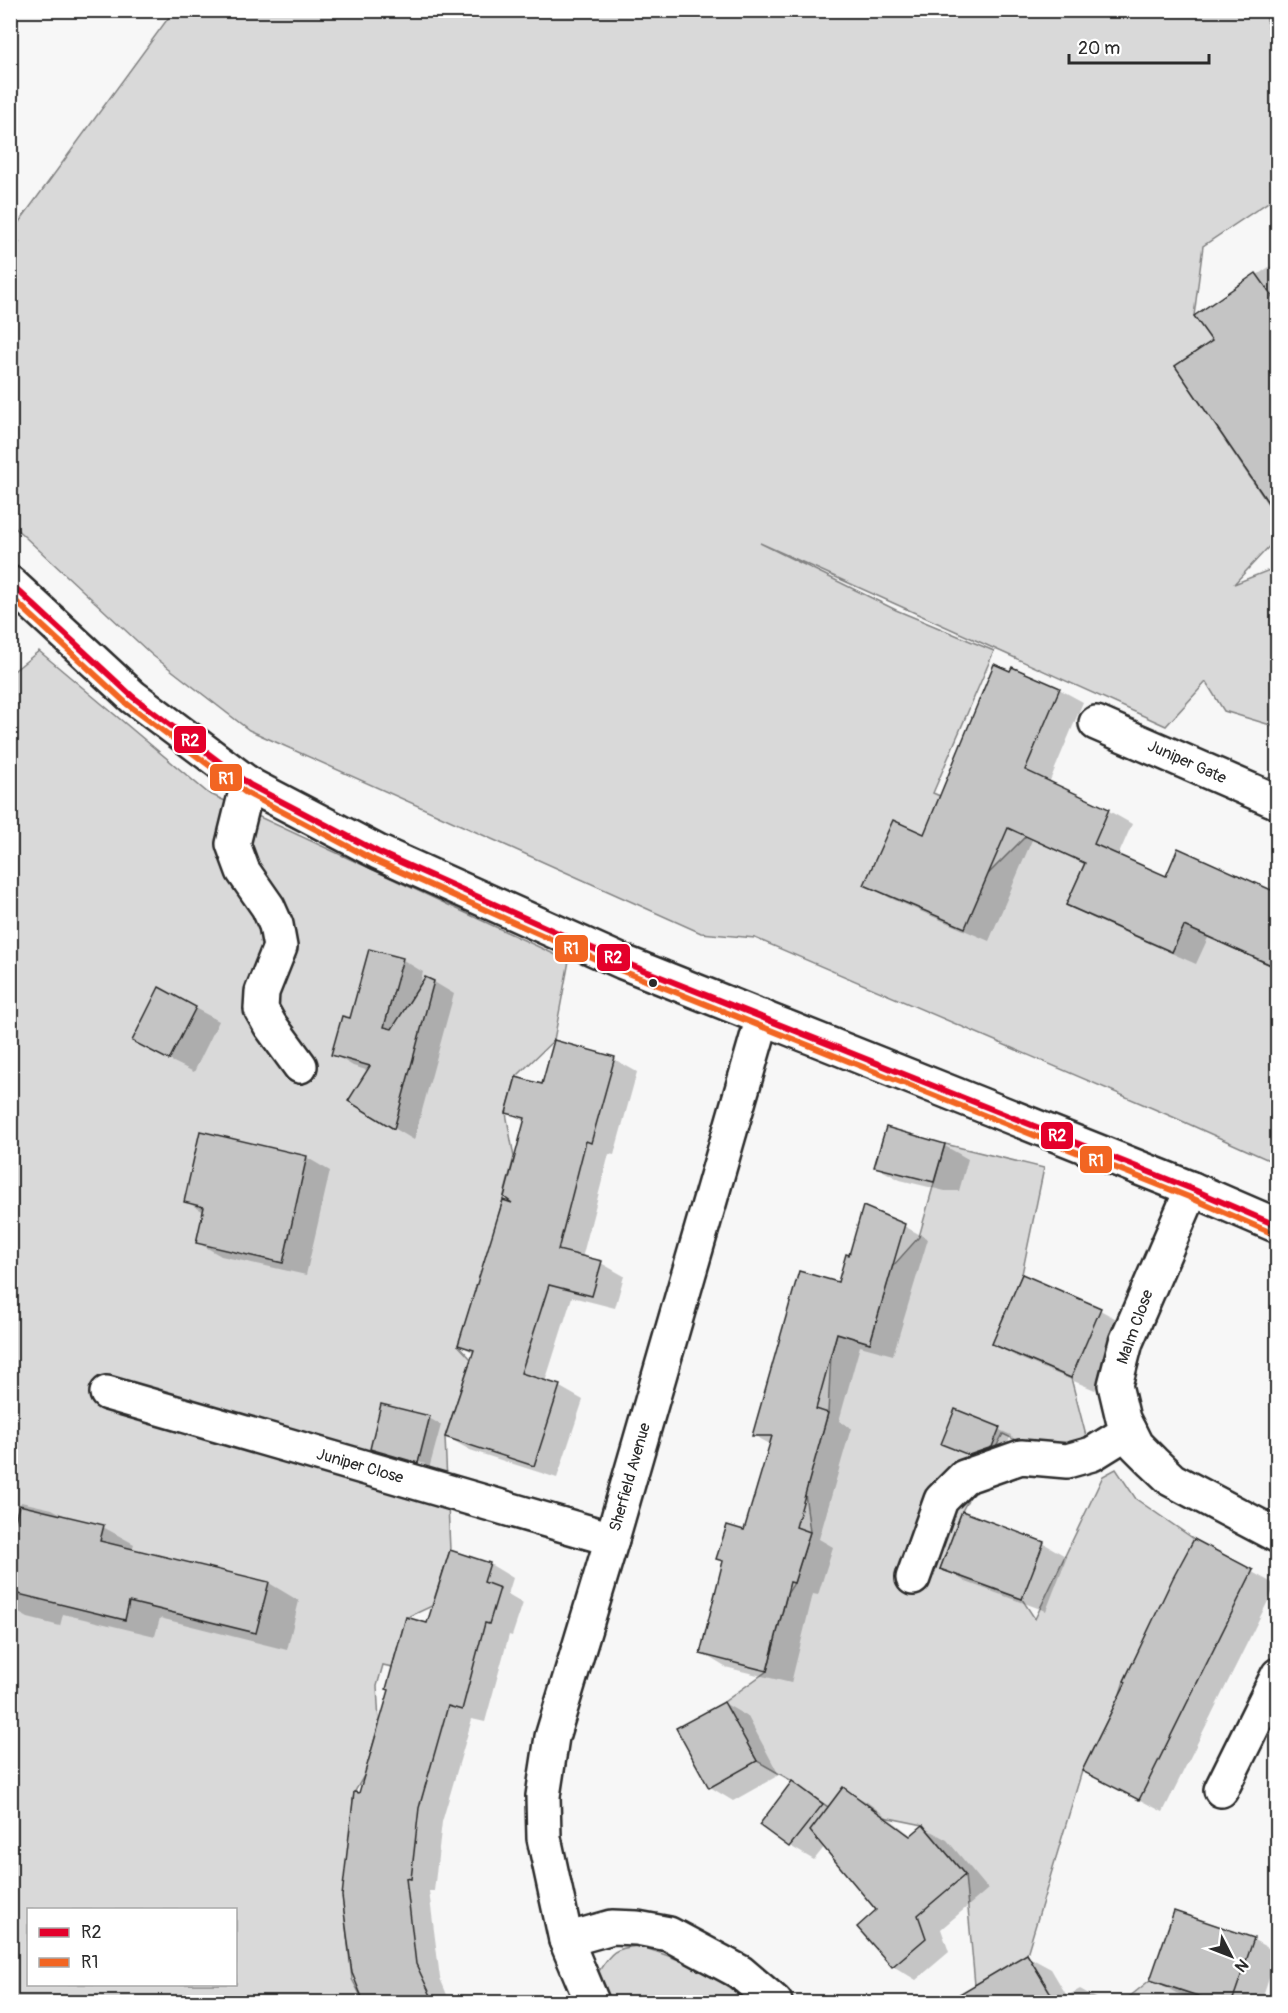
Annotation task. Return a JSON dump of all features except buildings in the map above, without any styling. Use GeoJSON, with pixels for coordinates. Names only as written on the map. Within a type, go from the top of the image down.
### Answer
{"type":"FeatureCollection","features":[{"type":"Feature","properties":{"kind":"street"},"geometry":{"type":"LineString","coordinates":[[10,583],[133,697],[248,783],[378,852],[623,962],[1192,1189],[1278,1226]]}},
{"type":"Feature","properties":{"kind":"street","name":"Juniper Gate"},"geometry":{"type":"LineString","coordinates":[[1096,723],[1278,802]]}},
{"type":"Feature","properties":{"kind":"street"},"geometry":{"type":"LineString","coordinates":[[248,783],[233,844],[243,871],[268,907],[276,925],[280,947],[262,992],[261,1009],[300,1066]]}},
{"type":"Feature","properties":{"kind":"street","name":"Sherfield Avenue"},"geometry":{"type":"LineString","coordinates":[[592,2002],[566,1940],[544,1838],[543,1796],[552,1737],[612,1539],[763,1017]]}},
{"type":"Feature","properties":{"kind":"street","name":"Malm Close"},"geometry":{"type":"LineString","coordinates":[[1192,1189],[1126,1342],[1115,1385],[1123,1419],[1136,1445],[1172,1480],[1278,1536]]}},
{"type":"Feature","properties":{"kind":"street","name":"Juniper Close"},"geometry":{"type":"LineString","coordinates":[[106,1393],[612,1539]]}},
{"type":"Feature","properties":{"kind":"street"},"geometry":{"type":"LineString","coordinates":[[913,1578],[941,1500],[964,1477],[1021,1458],[1067,1461],[1092,1454],[1129,1431]]}},
{"type":"Feature","properties":{"kind":"street"},"geometry":{"type":"LineString","coordinates":[[1221,1790],[1278,1675]]}},
{"type":"Feature","properties":{"kind":"street"},"geometry":{"type":"LineString","coordinates":[[566,1940],[612,1927],[637,1928],[669,1934],[740,1972],[775,2002]]}},
{"type":"Feature","properties":{"kind":"shaded area"},"geometry":{"type":"Polygon","coordinates":[[[169,11],[1265,11],[1277,66],[1277,196],[1203,246],[1194,316],[1212,341],[1175,366],[1277,517],[1277,538],[1234,584],[1277,567],[1277,727],[1224,711],[1206,682],[1166,726],[760,543],[896,610],[994,651],[933,793],[966,807],[958,859],[989,873],[1026,836],[1085,863],[1066,905],[1172,952],[1184,926],[1277,968],[1277,1148],[1271,1161],[755,938],[701,933],[249,730],[152,655],[11,524],[11,233],[172,13],[169,11]]]}},
{"type":"Feature","properties":{"kind":"shaded area"},"geometry":{"type":"Polygon","coordinates":[[[39,651],[208,793],[569,961],[554,1040],[516,1077],[506,1113],[514,1157],[491,1245],[458,1345],[471,1359],[445,1437],[450,1550],[432,1606],[406,1618],[392,1667],[383,1665],[377,1686],[379,1723],[365,1774],[354,1793],[343,1901],[352,1979],[364,2002],[11,2002],[10,674],[39,651]]]}},
{"type":"Feature","properties":{"kind":"shaded area"},"geometry":{"type":"Polygon","coordinates":[[[945,1144],[1044,1168],[1022,1274],[992,1344],[1071,1378],[1086,1436],[1064,1454],[1045,1454],[1003,1434],[962,1511],[940,1569],[1022,1599],[1035,1619],[1103,1476],[1116,1469],[1136,1499],[1194,1539],[1082,1771],[1027,1954],[975,1985],[965,1875],[923,1825],[884,1817],[843,1787],[828,1807],[792,1781],[757,1761],[724,1702],[767,1671],[787,1594],[794,1583],[810,1532],[805,1493],[828,1413],[831,1354],[837,1333],[870,1343],[892,1267],[919,1237],[945,1144]]]}},
{"type":"Feature","properties":{"kind":"shaded area"},"geometry":{"type":"Polygon","coordinates":[[[638,1946],[710,1975],[747,2002],[612,2002],[599,1971],[614,1952],[638,1946]]]}},
{"type":"Feature","properties":{"kind":"shaded area"},"geometry":{"type":"Polygon","coordinates":[[[1150,1980],[1216,2002],[1123,2002],[1150,1980]]]}},
{"type":"Feature","properties":{"kind":"transit line","name":"R2"},"geometry":{"type":"LineString","coordinates":[[10,583],[133,697],[250,785],[378,852],[623,962],[1192,1189],[1278,1226]]}},
{"type":"Feature","properties":{"kind":"transit line","name":"R1"},"geometry":{"type":"LineString","coordinates":[[10,596],[127,704],[245,792],[374,860],[620,970],[1189,1197],[1274,1234]]}}]}
